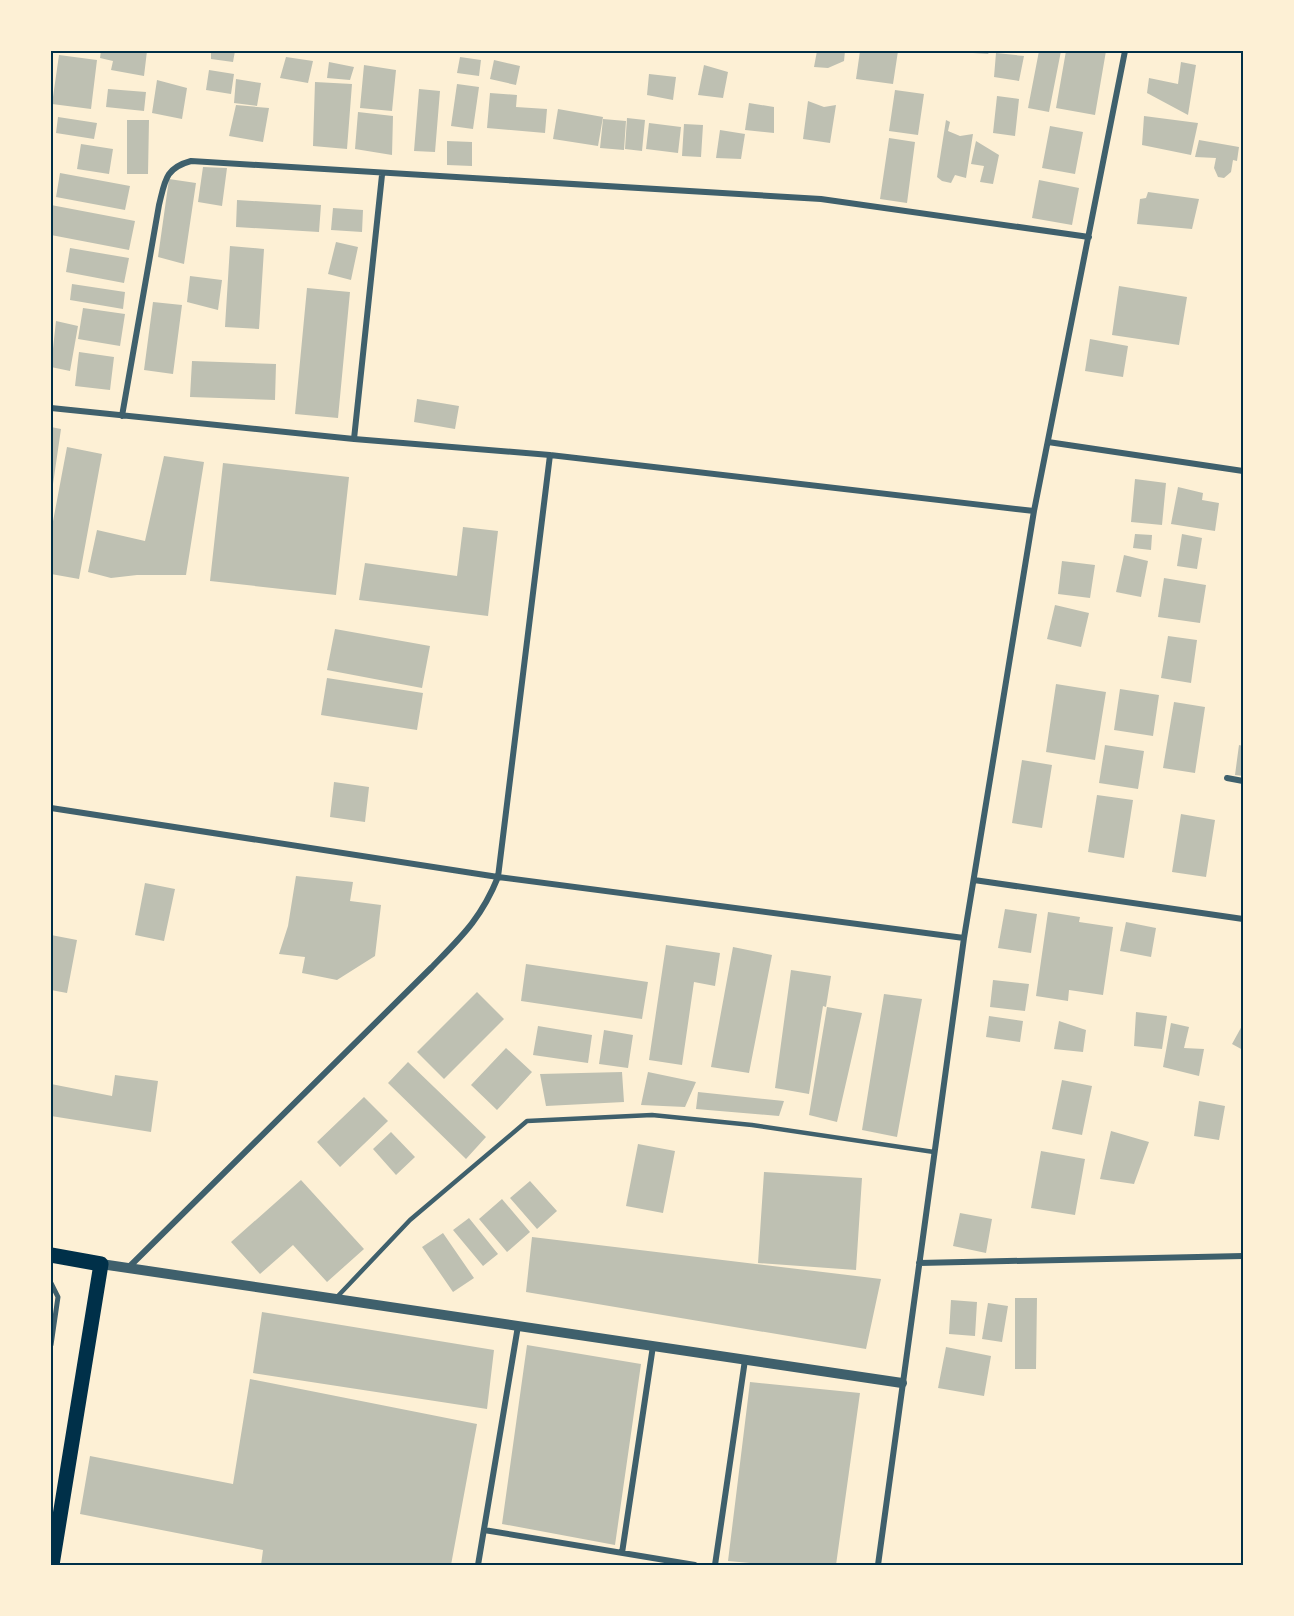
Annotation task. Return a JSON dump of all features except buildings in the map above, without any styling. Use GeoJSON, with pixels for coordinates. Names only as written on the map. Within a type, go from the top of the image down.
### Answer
{"type":"FeatureCollection","features":[{"type":"Feature","properties":{"kind":"main road"},"geometry":{"type":"LineString","coordinates":[[51,1255],[101,1264],[52,1565]]}},
{"type":"Feature","properties":{"kind":"street"},"geometry":{"type":"LineString","coordinates":[[878,1565],[964,938],[1034,511],[1125,51]]}},
{"type":"Feature","properties":{"kind":"street"},"geometry":{"type":"LineString","coordinates":[[122,416],[159,205],[167,176],[176,165],[191,161],[382,175],[821,199],[1089,237]]}},
{"type":"Feature","properties":{"kind":"street"},"geometry":{"type":"LineString","coordinates":[[354,439],[382,175]]}},
{"type":"Feature","properties":{"kind":"street"},"geometry":{"type":"LineString","coordinates":[[51,408],[354,439],[550,455],[1034,511]]}},
{"type":"Feature","properties":{"kind":"street"},"geometry":{"type":"LineString","coordinates":[[1048,442],[1243,471]]}},
{"type":"Feature","properties":{"kind":"street"},"geometry":{"type":"LineString","coordinates":[[129,1267],[471,927],[489,901],[498,878],[550,455]]}},
{"type":"Feature","properties":{"kind":"street"},"geometry":{"type":"LineString","coordinates":[[1227,778],[1243,781]]}},
{"type":"Feature","properties":{"kind":"street"},"geometry":{"type":"LineString","coordinates":[[51,808],[498,878],[964,938]]}},
{"type":"Feature","properties":{"kind":"street"},"geometry":{"type":"LineString","coordinates":[[974,880],[1243,919]]}},
{"type":"Feature","properties":{"kind":"street"},"geometry":{"type":"LineString","coordinates":[[919,1263],[1243,1256]]}},
{"type":"Feature","properties":{"kind":"street"},"geometry":{"type":"LineString","coordinates":[[101,1264],[902,1383]]}},
{"type":"Feature","properties":{"kind":"street"},"geometry":{"type":"LineString","coordinates":[[51,1283],[58,1297],[51,1345]]}},
{"type":"Feature","properties":{"kind":"street"},"geometry":{"type":"LineString","coordinates":[[478,1565],[518,1326]]}},
{"type":"Feature","properties":{"kind":"street"},"geometry":{"type":"LineString","coordinates":[[622,1553],[652,1346]]}},
{"type":"Feature","properties":{"kind":"street"},"geometry":{"type":"LineString","coordinates":[[715,1565],[746,1360]]}},
{"type":"Feature","properties":{"kind":"street"},"geometry":{"type":"LineString","coordinates":[[484,1530],[695,1565]]}},
{"type":"Feature","properties":{"kind":"lane"},"geometry":{"type":"LineString","coordinates":[[335,1299],[410,1220],[527,1121],[652,1115],[752,1125],[934,1152]]}}]}
